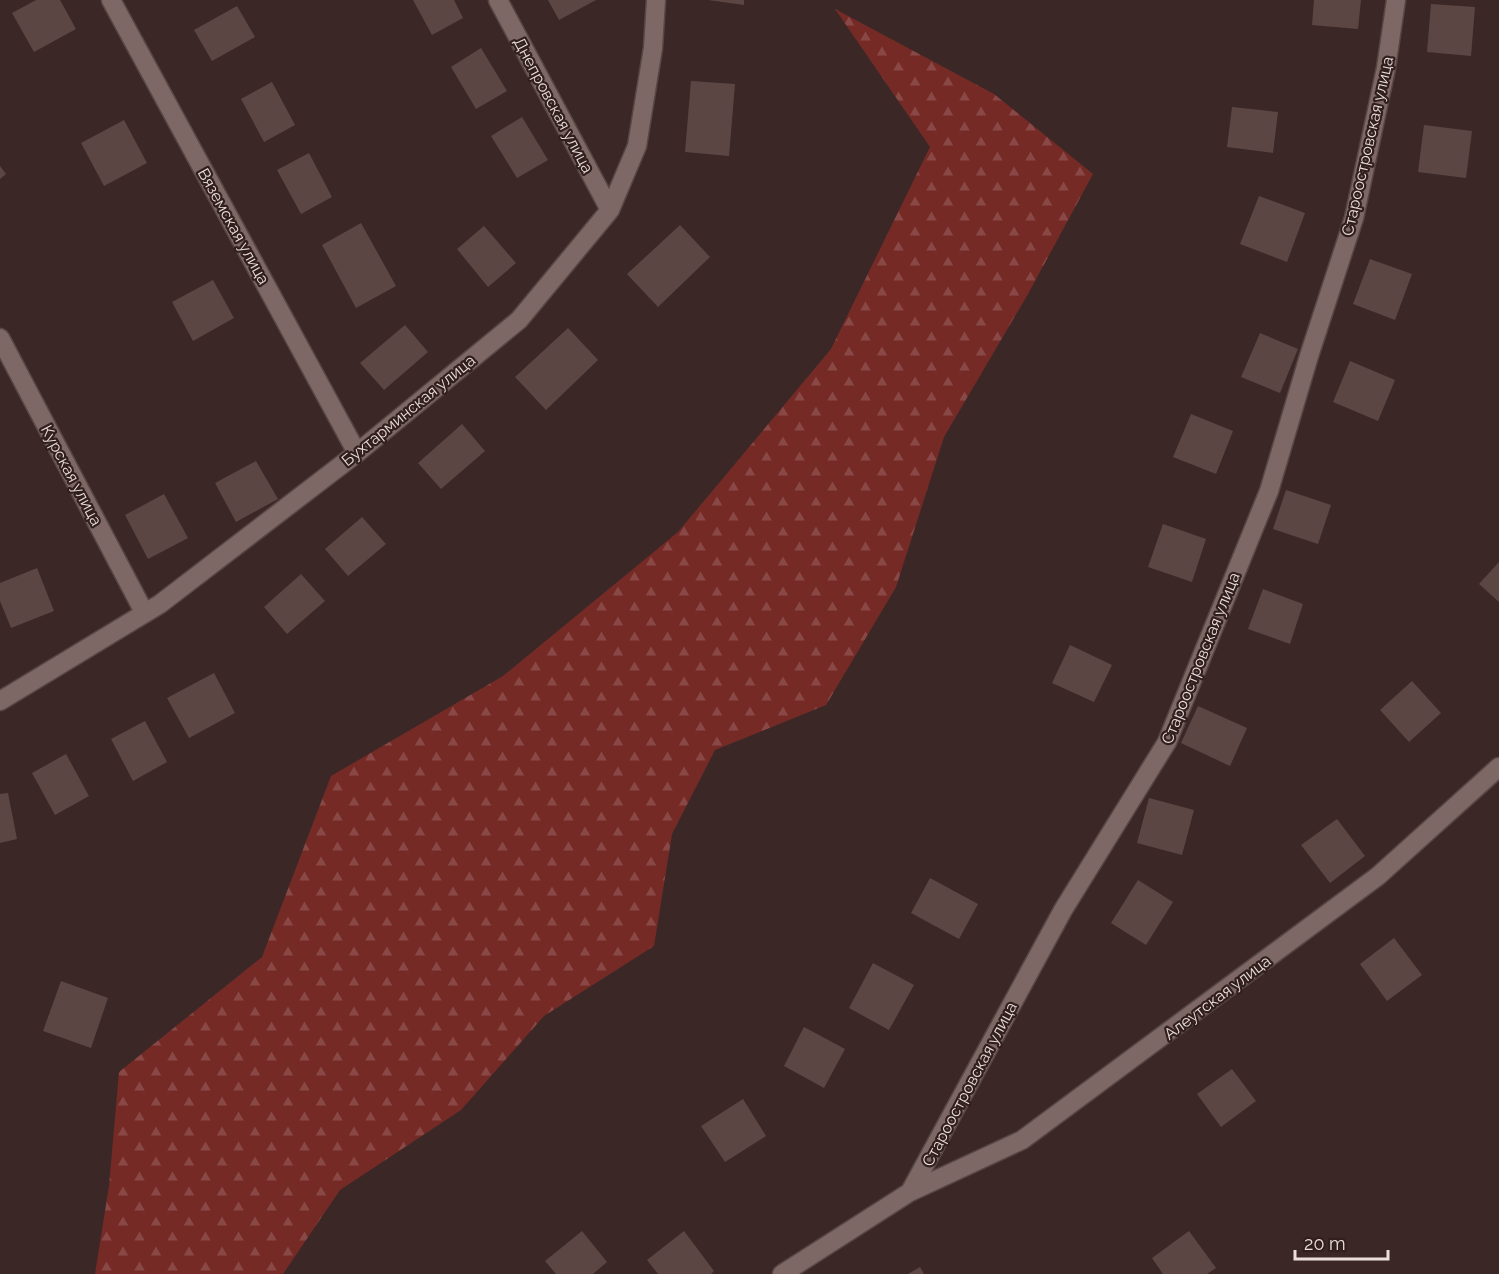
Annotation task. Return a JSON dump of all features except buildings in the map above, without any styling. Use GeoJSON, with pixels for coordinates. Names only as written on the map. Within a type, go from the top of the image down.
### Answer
{"type":"FeatureCollection","features":[{"type":"Feature","properties":{"kind":"street","name":"Вяземская улица"},"geometry":{"type":"LineString","coordinates":[[111,0],[357,453]]}},
{"type":"Feature","properties":{"kind":"street","name":"Днепровская улица"},"geometry":{"type":"LineString","coordinates":[[498,0],[610,210]]}},
{"type":"Feature","properties":{"kind":"street","name":"Бухтарминская улица"},"geometry":{"type":"LineString","coordinates":[[0,701],[160,604],[357,453],[519,320],[610,210],[637,146],[653,48],[656,0]]}},
{"type":"Feature","properties":{"kind":"street","name":"Староостровская улица"},"geometry":{"type":"LineString","coordinates":[[782,1274],[910,1192],[1063,910],[1167,742],[1269,491],[1309,356],[1354,218],[1386,68],[1396,0]]}},
{"type":"Feature","properties":{"kind":"street","name":"Курская улица"},"geometry":{"type":"LineString","coordinates":[[0,338],[144,612]]}},
{"type":"Feature","properties":{"kind":"street","name":"Алеутская улица"},"geometry":{"type":"LineString","coordinates":[[910,1192],[1022,1140],[1378,876],[1499,767]]}},
{"type":"Feature","properties":{"kind":"green space"},"geometry":{"type":"Polygon","coordinates":[[[835,9],[994,94],[1093,174],[1028,294],[944,437],[896,587],[826,705],[715,750],[672,834],[654,946],[544,1016],[461,1110],[340,1190],[283,1274],[95,1274],[109,1186],[119,1072],[262,957],[331,776],[503,676],[678,532],[831,349],[930,147],[835,9]]]}}]}
